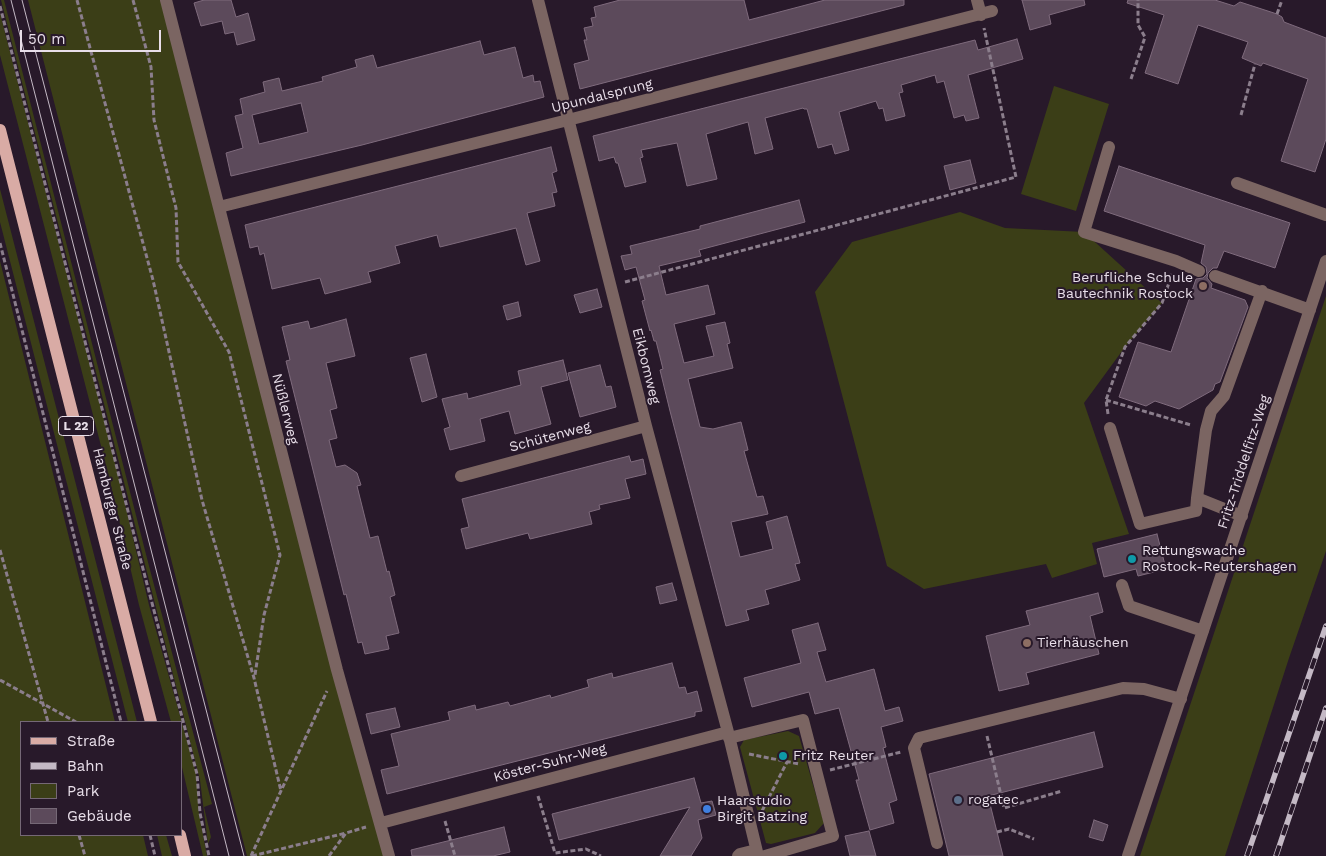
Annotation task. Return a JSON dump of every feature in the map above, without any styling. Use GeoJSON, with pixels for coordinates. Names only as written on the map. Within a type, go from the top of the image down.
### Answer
{"type":"FeatureCollection","features":[{"type":"Feature","properties":{"kind":"main road","name":"Hamburger Straße"},"geometry":{"type":"LineString","coordinates":[[0,130],[151,721]]}},
{"type":"Feature","properties":{"kind":"main road"},"geometry":{"type":"LineString","coordinates":[[180,836],[185,856]]}},
{"type":"Feature","properties":{"kind":"street","name":"Nüßlerweg"},"geometry":{"type":"LineString","coordinates":[[166,0],[336,670],[389,856]]}},
{"type":"Feature","properties":{"kind":"street","name":"Eikbomweg"},"geometry":{"type":"LineString","coordinates":[[538,0],[646,426],[749,819],[760,854]]}},
{"type":"Feature","properties":{"kind":"street"},"geometry":{"type":"LineString","coordinates":[[977,0],[986,13]]}},
{"type":"Feature","properties":{"kind":"street","name":"Upundalsprung"},"geometry":{"type":"LineString","coordinates":[[219,207],[986,13]]}},
{"type":"Feature","properties":{"kind":"street"},"geometry":{"type":"LineString","coordinates":[[1109,147],[1084,232],[1176,261],[1199,271]]}},
{"type":"Feature","properties":{"kind":"street"},"geometry":{"type":"LineString","coordinates":[[1237,183],[1326,216]]}},
{"type":"Feature","properties":{"kind":"street","name":"Fritz-Triddelfitz-Weg"},"geometry":{"type":"LineString","coordinates":[[1128,856],[1326,261]]}},
{"type":"Feature","properties":{"kind":"street"},"geometry":{"type":"LineString","coordinates":[[1215,276],[1310,310]]}},
{"type":"Feature","properties":{"kind":"street"},"geometry":{"type":"LineString","coordinates":[[1110,428],[1140,524],[1196,511],[1206,430],[1211,411],[1224,396],[1262,292]]}},
{"type":"Feature","properties":{"kind":"street","name":"Schütenweg"},"geometry":{"type":"LineString","coordinates":[[461,476],[646,426]]}},
{"type":"Feature","properties":{"kind":"street"},"geometry":{"type":"LineString","coordinates":[[1197,498],[1242,516]]}},
{"type":"Feature","properties":{"kind":"street"},"geometry":{"type":"LineString","coordinates":[[1122,585],[1129,606],[1203,631]]}},
{"type":"Feature","properties":{"kind":"street"},"geometry":{"type":"LineString","coordinates":[[937,843],[916,743],[984,722],[1123,688],[1144,689],[1180,700]]}},
{"type":"Feature","properties":{"kind":"street"},"geometry":{"type":"LineString","coordinates":[[728,735],[803,720],[833,836],[760,854],[740,854],[738,856]]}},
{"type":"Feature","properties":{"kind":"street","name":"Köster-Suhr-Weg"},"geometry":{"type":"LineString","coordinates":[[381,823],[441,806],[728,735]]}},
{"type":"Feature","properties":{"kind":"path"},"geometry":{"type":"LineString","coordinates":[[77,0],[153,280],[202,500],[254,678],[281,791]]}},
{"type":"Feature","properties":{"kind":"path"},"geometry":{"type":"LineString","coordinates":[[133,0],[151,67],[154,120],[176,208],[178,262],[229,352],[280,555],[264,615],[254,678]]}},
{"type":"Feature","properties":{"kind":"path"},"geometry":{"type":"LineString","coordinates":[[1131,79],[1145,36],[1138,25],[1138,0]]}},
{"type":"Feature","properties":{"kind":"path"},"geometry":{"type":"LineString","coordinates":[[1277,14],[1282,0]]}},
{"type":"Feature","properties":{"kind":"path"},"geometry":{"type":"LineString","coordinates":[[0,6],[197,774],[200,813],[209,856]]}},
{"type":"Feature","properties":{"kind":"path"},"geometry":{"type":"LineString","coordinates":[[610,286],[1016,177],[986,13]]}},
{"type":"Feature","properties":{"kind":"path"},"geometry":{"type":"LineString","coordinates":[[1241,115],[1255,64]]}},
{"type":"Feature","properties":{"kind":"path"},"geometry":{"type":"LineString","coordinates":[[0,242],[121,721]]}},
{"type":"Feature","properties":{"kind":"path"},"geometry":{"type":"LineString","coordinates":[[1110,428],[1106,400],[1125,347],[1162,303],[1176,261]]}},
{"type":"Feature","properties":{"kind":"path"},"geometry":{"type":"LineString","coordinates":[[1106,400],[1206,430]]}},
{"type":"Feature","properties":{"kind":"path"},"geometry":{"type":"LineString","coordinates":[[0,550],[48,721]]}},
{"type":"Feature","properties":{"kind":"path"},"geometry":{"type":"LineString","coordinates":[[251,856],[336,670]]}},
{"type":"Feature","properties":{"kind":"path"},"geometry":{"type":"LineString","coordinates":[[0,680],[74,721]]}},
{"type":"Feature","properties":{"kind":"path"},"geometry":{"type":"LineString","coordinates":[[984,722],[1004,808],[1062,791]]}},
{"type":"Feature","properties":{"kind":"path"},"geometry":{"type":"LineString","coordinates":[[734,757],[751,753],[815,768],[916,743]]}},
{"type":"Feature","properties":{"kind":"path"},"geometry":{"type":"LineString","coordinates":[[749,819],[760,815],[787,762]]}},
{"type":"Feature","properties":{"kind":"path"},"geometry":{"type":"LineString","coordinates":[[534,784],[555,853],[586,849],[600,856]]}},
{"type":"Feature","properties":{"kind":"path"},"geometry":{"type":"LineString","coordinates":[[441,806],[455,856]]}},
{"type":"Feature","properties":{"kind":"path"},"geometry":{"type":"LineString","coordinates":[[251,856],[381,823]]}},
{"type":"Feature","properties":{"kind":"path"},"geometry":{"type":"LineString","coordinates":[[997,832],[1009,829],[1034,839]]}},
{"type":"Feature","properties":{"kind":"path"},"geometry":{"type":"LineString","coordinates":[[329,856],[346,833]]}},
{"type":"Feature","properties":{"kind":"path"},"geometry":{"type":"LineString","coordinates":[[79,836],[85,856]]}},
{"type":"Feature","properties":{"kind":"path"},"geometry":{"type":"LineString","coordinates":[[150,836],[156,856]]}},
{"type":"Feature","properties":{"kind":"green space"},"geometry":{"type":"Polygon","coordinates":[[[1,0],[4,0],[212,804],[204,807],[211,837],[208,844],[200,780],[1,0]]]}},
{"type":"Feature","properties":{"kind":"green space"},"geometry":{"type":"Polygon","coordinates":[[[28,0],[166,0],[389,856],[247,856],[28,0]]]}},
{"type":"Feature","properties":{"kind":"green space"},"geometry":{"type":"Polygon","coordinates":[[[0,13],[118,475],[149,605],[181,721],[171,721],[139,605],[108,473],[0,55],[0,13]]]}},
{"type":"Feature","properties":{"kind":"green space"},"geometry":{"type":"Polygon","coordinates":[[[1054,86],[1109,104],[1076,211],[1021,194],[1054,86]]]}},
{"type":"Feature","properties":{"kind":"green space"},"geometry":{"type":"Polygon","coordinates":[[[0,189],[137,721],[128,721],[0,222],[0,189]]]}},
{"type":"Feature","properties":{"kind":"green space"},"geometry":{"type":"Polygon","coordinates":[[[960,212],[1005,228],[1084,232],[1162,303],[1125,347],[1084,403],[1129,534],[1092,543],[1097,564],[1052,578],[1046,564],[924,589],[887,566],[815,292],[852,242],[960,212]]]}},
{"type":"Feature","properties":{"kind":"green space"},"geometry":{"type":"Polygon","coordinates":[[[0,261],[115,721],[20,721],[20,836],[143,836],[148,856],[0,856],[0,261]]]}},
{"type":"Feature","properties":{"kind":"green space"},"geometry":{"type":"Polygon","coordinates":[[[1326,296],[1326,551],[1225,856],[1140,856],[1326,296]]]}},
{"type":"Feature","properties":{"kind":"green space"},"geometry":{"type":"Polygon","coordinates":[[[182,723],[196,773],[199,814],[207,856],[203,856],[182,767],[182,723]]]}},
{"type":"Feature","properties":{"kind":"green space"},"geometry":{"type":"Polygon","coordinates":[[[788,731],[799,736],[824,823],[815,833],[771,844],[766,843],[740,747],[744,740],[788,731]]]}},
{"type":"Feature","properties":{"kind":"green space"},"geometry":{"type":"Polygon","coordinates":[[[157,836],[166,836],[172,856],[162,856],[157,836]]]}},
{"type":"Feature","properties":{"kind":"building"},"geometry":{"type":"Polygon","coordinates":[[[204,0],[231,0],[236,17],[248,13],[255,40],[237,45],[234,32],[225,34],[222,21],[201,26],[194,3],[204,0]]]}},
{"type":"Feature","properties":{"kind":"building"},"geometry":{"type":"Polygon","coordinates":[[[620,0],[744,0],[749,20],[825,0],[904,0],[904,5],[580,89],[574,64],[589,60],[584,40],[587,40],[584,28],[593,26],[591,18],[596,17],[594,7],[620,0]]]}},
{"type":"Feature","properties":{"kind":"building"},"geometry":{"type":"Polygon","coordinates":[[[1022,0],[1084,0],[1085,5],[1049,15],[1051,24],[1030,30],[1022,0]]]}},
{"type":"Feature","properties":{"kind":"building"},"geometry":{"type":"Polygon","coordinates":[[[1128,0],[1215,0],[1234,6],[1240,2],[1277,14],[1282,17],[1284,22],[1326,38],[1326,139],[1315,172],[1281,161],[1308,79],[1263,63],[1261,66],[1242,58],[1248,42],[1198,25],[1178,84],[1145,73],[1164,15],[1127,3],[1128,0]]]}},
{"type":"Feature","properties":{"kind":"building"},"geometry":{"type":"Polygon","coordinates":[[[1017,39],[1023,59],[968,75],[979,118],[966,121],[964,115],[954,118],[944,81],[937,83],[935,75],[901,85],[903,92],[899,93],[905,116],[886,121],[883,108],[879,109],[876,101],[839,112],[849,150],[835,154],[832,144],[818,148],[807,109],[803,108],[765,118],[773,149],[755,154],[748,122],[706,134],[717,179],[687,186],[677,143],[641,150],[643,157],[640,158],[646,182],[625,187],[618,163],[616,163],[614,157],[599,161],[593,136],[975,40],[978,50],[1017,39]]]}},
{"type":"Feature","properties":{"kind":"building"},"geometry":{"type":"Polygon","coordinates":[[[480,41],[484,55],[515,47],[523,78],[533,75],[534,82],[540,81],[544,97],[362,145],[231,176],[226,153],[243,148],[235,116],[243,114],[240,99],[265,92],[263,82],[279,78],[282,91],[323,81],[322,77],[357,67],[355,60],[373,55],[377,68],[480,41]],[[301,103],[252,115],[259,144],[308,132],[301,103]]]}},
{"type":"Feature","properties":{"kind":"building"},"geometry":{"type":"Polygon","coordinates":[[[551,147],[557,171],[552,173],[557,192],[552,193],[555,206],[527,213],[540,261],[526,265],[516,228],[440,247],[437,235],[395,246],[400,263],[368,272],[371,282],[325,294],[320,278],[272,289],[264,253],[260,255],[258,246],[250,248],[245,225],[551,147]]]}},
{"type":"Feature","properties":{"kind":"building"},"geometry":{"type":"Polygon","coordinates":[[[970,160],[976,183],[950,190],[944,166],[970,160]]]}},
{"type":"Feature","properties":{"kind":"building","name":"Berufliche Schule Bautechnik Rostock"},"geometry":{"type":"Polygon","coordinates":[[[1119,166],[1290,223],[1275,268],[1224,251],[1217,268],[1213,268],[1208,273],[1207,278],[1212,284],[1211,288],[1245,300],[1248,307],[1220,382],[1215,384],[1213,390],[1179,409],[1155,401],[1146,406],[1119,397],[1138,342],[1171,352],[1196,279],[1203,278],[1207,274],[1206,267],[1201,263],[1205,245],[1104,211],[1119,166]]]}},
{"type":"Feature","properties":{"kind":"building"},"geometry":{"type":"Polygon","coordinates":[[[799,200],[805,222],[699,250],[701,256],[659,266],[666,295],[708,285],[715,314],[674,324],[684,363],[714,356],[706,326],[725,322],[730,343],[727,344],[733,368],[688,379],[700,427],[713,429],[741,422],[748,450],[744,451],[757,497],[763,496],[768,514],[731,522],[740,557],[773,549],[766,522],[787,516],[800,563],[795,564],[800,580],[765,590],[769,604],[746,610],[749,620],[726,626],[670,411],[660,370],[663,369],[656,341],[654,341],[650,331],[642,301],[645,300],[636,267],[625,270],[621,256],[632,254],[630,246],[700,229],[700,226],[799,200]]]}},
{"type":"Feature","properties":{"kind":"building"},"geometry":{"type":"Polygon","coordinates":[[[597,289],[602,307],[580,313],[574,295],[597,289]]]}},
{"type":"Feature","properties":{"kind":"building"},"geometry":{"type":"Polygon","coordinates":[[[518,302],[521,316],[507,320],[503,306],[518,302]]]}},
{"type":"Feature","properties":{"kind":"building"},"geometry":{"type":"Polygon","coordinates":[[[346,319],[355,356],[326,363],[337,408],[330,410],[337,438],[329,440],[336,467],[345,465],[357,473],[361,485],[357,486],[370,538],[378,536],[387,572],[389,571],[395,595],[390,597],[399,633],[386,636],[389,649],[365,654],[362,642],[358,643],[346,594],[344,595],[286,361],[290,360],[282,327],[308,321],[310,329],[346,319]]]}},
{"type":"Feature","properties":{"kind":"building"},"geometry":{"type":"Polygon","coordinates":[[[426,354],[437,397],[422,402],[410,358],[426,354]]]}},
{"type":"Feature","properties":{"kind":"building"},"geometry":{"type":"Polygon","coordinates":[[[563,360],[568,380],[541,387],[551,424],[515,434],[509,411],[480,419],[485,441],[450,450],[444,429],[450,427],[442,399],[467,393],[468,399],[521,385],[518,371],[563,360]]]}},
{"type":"Feature","properties":{"kind":"building"},"geometry":{"type":"Polygon","coordinates":[[[600,365],[606,387],[611,386],[616,407],[580,417],[568,373],[600,365]]]}},
{"type":"Feature","properties":{"kind":"building"},"geometry":{"type":"Polygon","coordinates":[[[629,456],[631,462],[643,459],[646,474],[625,479],[630,498],[599,505],[600,509],[589,512],[592,524],[530,539],[528,533],[466,549],[461,529],[469,527],[462,499],[629,456]]]}},
{"type":"Feature","properties":{"kind":"building","name":"Rettungswache Rostock-Reutershagen"},"geometry":{"type":"Polygon","coordinates":[[[1157,534],[1166,569],[1138,576],[1136,569],[1104,577],[1097,549],[1157,534]]]}},
{"type":"Feature","properties":{"kind":"building"},"geometry":{"type":"Polygon","coordinates":[[[672,583],[677,600],[660,604],[656,587],[672,583]]]}},
{"type":"Feature","properties":{"kind":"building","name":"Tierhäuschen"},"geometry":{"type":"Polygon","coordinates":[[[1098,593],[1103,612],[1090,616],[1099,654],[1026,673],[1029,684],[999,691],[986,636],[1030,625],[1026,611],[1098,593]]]}},
{"type":"Feature","properties":{"kind":"building"},"geometry":{"type":"Polygon","coordinates":[[[818,623],[826,650],[817,652],[826,682],[874,669],[885,711],[899,707],[903,721],[881,727],[886,747],[883,748],[897,800],[889,803],[894,823],[870,830],[856,780],[859,780],[839,708],[815,714],[809,692],[752,707],[744,678],[801,663],[792,630],[818,623]]]}},
{"type":"Feature","properties":{"kind":"building"},"geometry":{"type":"Polygon","coordinates":[[[672,663],[679,688],[685,687],[687,694],[697,691],[702,711],[695,712],[695,716],[387,794],[381,770],[399,766],[391,734],[450,720],[448,712],[475,705],[476,710],[508,702],[510,706],[550,695],[551,698],[589,687],[587,680],[612,673],[613,678],[672,663]]]}},
{"type":"Feature","properties":{"kind":"building"},"geometry":{"type":"Polygon","coordinates":[[[395,708],[400,727],[371,734],[366,714],[395,708]]]}},
{"type":"Feature","properties":{"kind":"building"},"geometry":{"type":"Polygon","coordinates":[[[1094,732],[1103,767],[988,796],[1003,856],[949,856],[929,774],[1094,732]]]}},
{"type":"Feature","properties":{"kind":"building"},"geometry":{"type":"Polygon","coordinates":[[[694,778],[701,803],[712,801],[716,815],[698,820],[702,838],[691,856],[660,856],[690,807],[559,840],[552,814],[694,778]]]}},
{"type":"Feature","properties":{"kind":"building"},"geometry":{"type":"Polygon","coordinates":[[[1094,820],[1108,825],[1103,841],[1089,837],[1094,820]]]}},
{"type":"Feature","properties":{"kind":"building"},"geometry":{"type":"Polygon","coordinates":[[[504,827],[510,852],[493,856],[412,856],[411,850],[504,827]]]}},
{"type":"Feature","properties":{"kind":"building"},"geometry":{"type":"Polygon","coordinates":[[[869,831],[876,856],[850,856],[845,836],[869,831]]]}},
{"type":"Feature","properties":{"kind":"tram line"},"geometry":{"type":"LineString","coordinates":[[11,0],[229,856]]}},
{"type":"Feature","properties":{"kind":"tram line"},"geometry":{"type":"LineString","coordinates":[[22,0],[244,856]]}},
{"type":"Feature","properties":{"kind":"railway"},"geometry":{"type":"LineString","coordinates":[[1247,856],[1326,626]]}},
{"type":"Feature","properties":{"kind":"railway"},"geometry":{"type":"LineString","coordinates":[[1276,856],[1326,708]]}},
{"type":"Feature","properties":{"kind":"place","name":"Berufliche Schule Bautechnik Rostock"},"geometry":{"type":"Point","coordinates":[1203,286]}},
{"type":"Feature","properties":{"kind":"place","name":"Rettungswache Rostock-Reutershagen"},"geometry":{"type":"Point","coordinates":[1132,559]}},
{"type":"Feature","properties":{"kind":"place","name":"Tierhäuschen"},"geometry":{"type":"Point","coordinates":[1027,643]}},
{"type":"Feature","properties":{"kind":"place","name":"Fritz Reuter"},"geometry":{"type":"Point","coordinates":[783,756]}},
{"type":"Feature","properties":{"kind":"place","name":"rogatec"},"geometry":{"type":"Point","coordinates":[958,800]}},
{"type":"Feature","properties":{"kind":"place","name":"Haarstudio Birgit Batzing"},"geometry":{"type":"Point","coordinates":[707,809]}}]}
